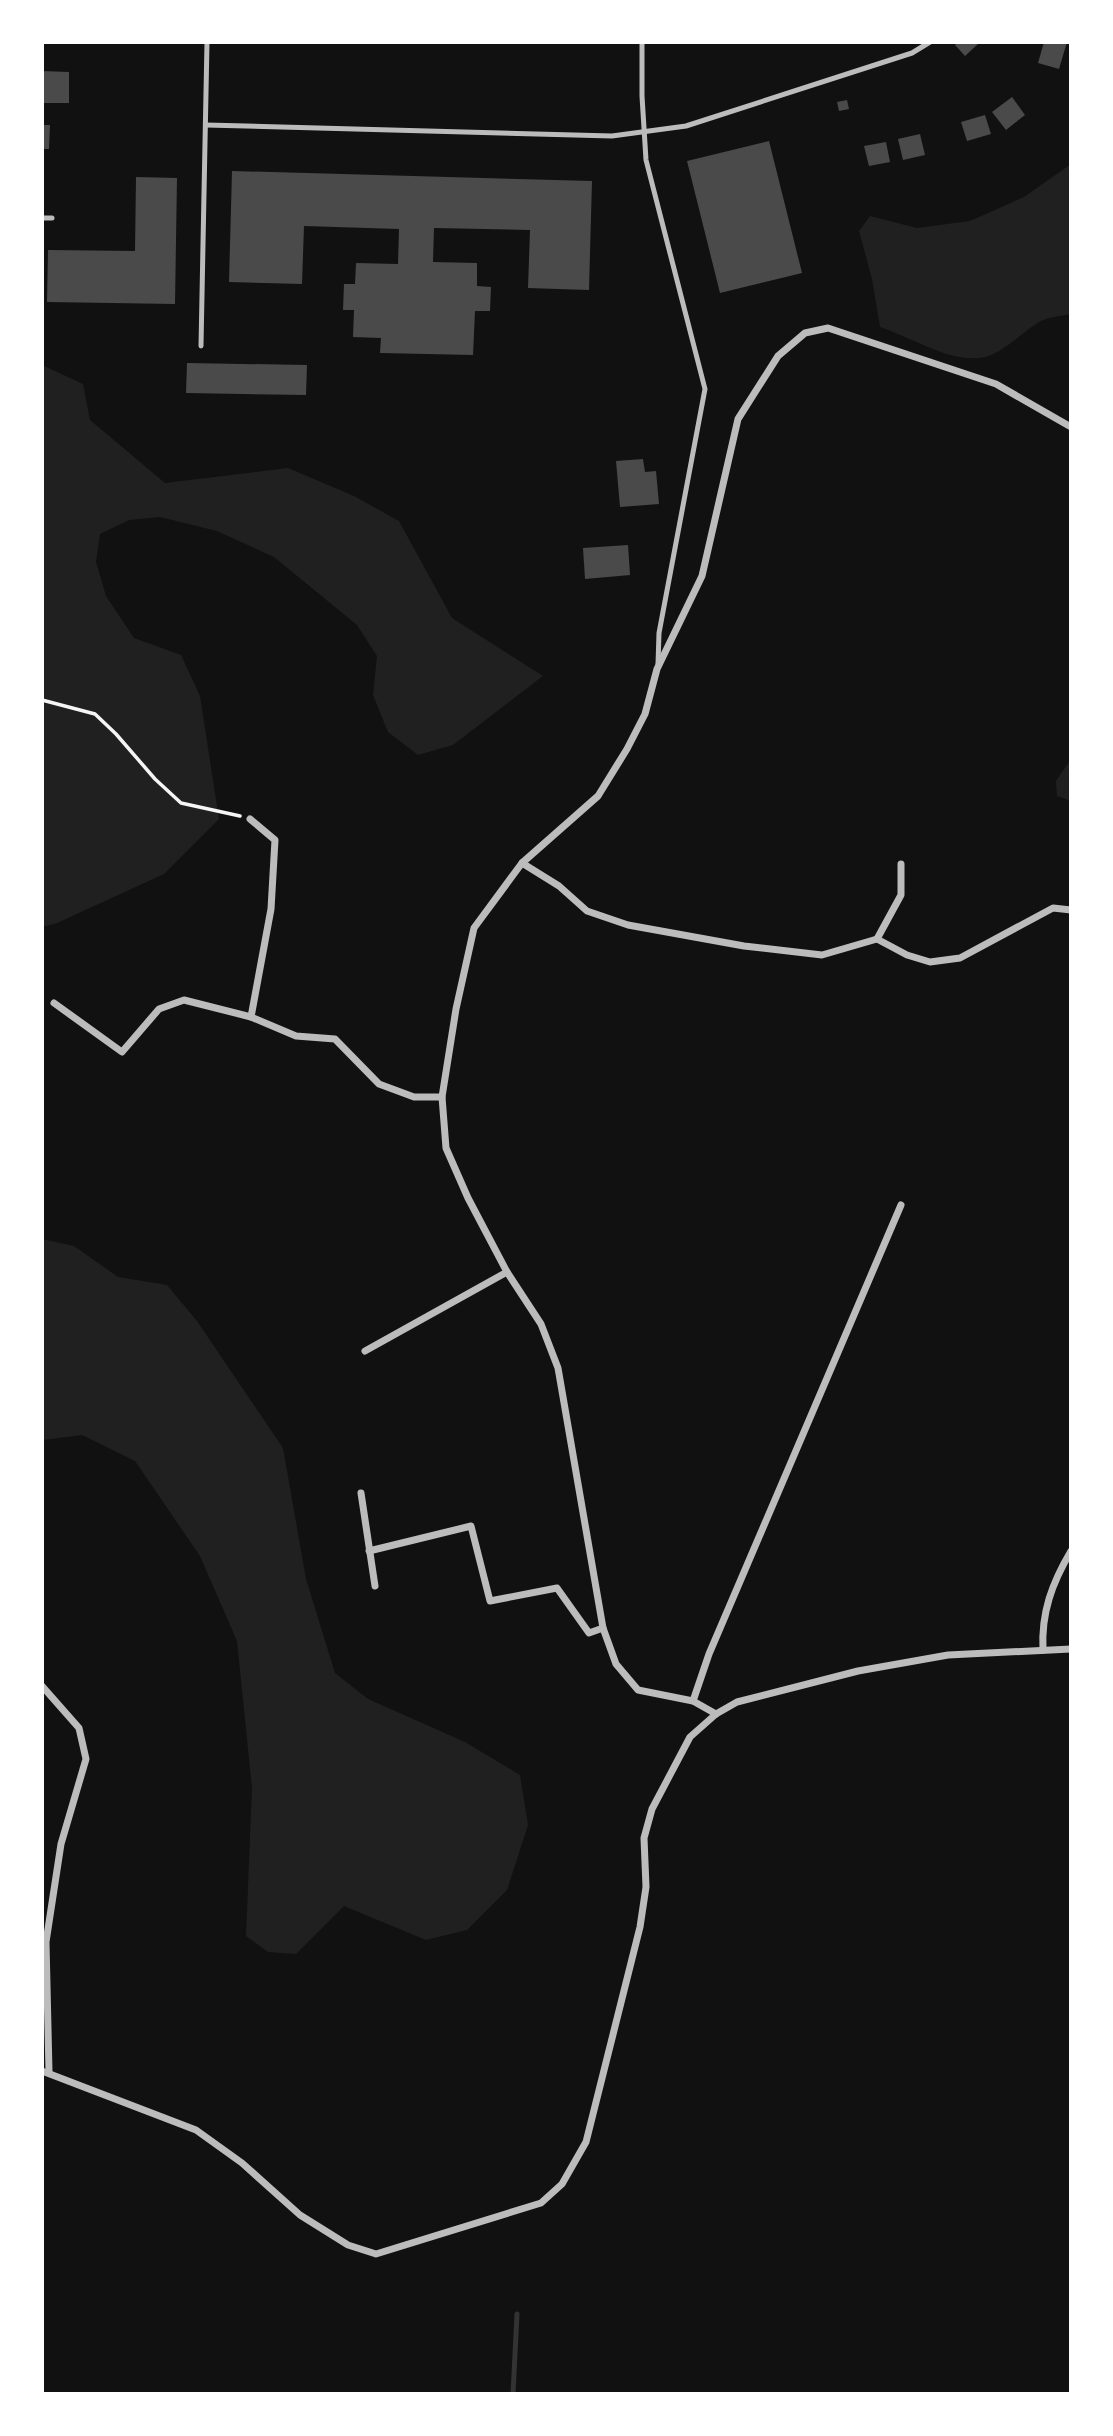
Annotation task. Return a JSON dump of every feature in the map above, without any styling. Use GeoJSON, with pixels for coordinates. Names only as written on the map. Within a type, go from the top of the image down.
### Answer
{"type":"FeatureCollection","features":[{"type":"Feature","properties":{"kind":"street"},"geometry":{"type":"LineString","coordinates":[[716,1714],[693,1700],[638,1690],[616,1664],[603,1628],[558,1368],[541,1324],[507,1272],[446,1149],[442,1097],[456,1009],[474,928],[522,863],[598,796],[627,749],[645,715],[657,669],[702,576],[738,419],[778,356],[805,333],[828,328],[996,384],[1071,427]]}},
{"type":"Feature","properties":{"kind":"street"},"geometry":{"type":"LineString","coordinates":[[250,819],[275,840],[271,909],[251,1017]]}},
{"type":"Feature","properties":{"kind":"street"},"geometry":{"type":"LineString","coordinates":[[522,863],[559,886],[587,911],[628,925],[744,946],[822,955],[877,939],[907,955],[930,962],[960,958],[1053,908],[1071,909]]}},
{"type":"Feature","properties":{"kind":"street"},"geometry":{"type":"LineString","coordinates":[[877,939],[901,895],[901,864]]}},
{"type":"Feature","properties":{"kind":"street"},"geometry":{"type":"LineString","coordinates":[[54,1003],[122,1052],[159,1009],[184,1000],[251,1017],[296,1036],[335,1039],[379,1084],[414,1097],[442,1097]]}},
{"type":"Feature","properties":{"kind":"street"},"geometry":{"type":"LineString","coordinates":[[693,1700],[709,1654],[901,1205]]}},
{"type":"Feature","properties":{"kind":"street"},"geometry":{"type":"LineString","coordinates":[[365,1351],[507,1272]]}},
{"type":"Feature","properties":{"kind":"street"},"geometry":{"type":"LineString","coordinates":[[361,1493],[375,1586]]}},
{"type":"Feature","properties":{"kind":"street"},"geometry":{"type":"LineString","coordinates":[[369,1551],[471,1525],[489,1601],[557,1588],[589,1633],[603,1628]]}},
{"type":"Feature","properties":{"kind":"street"},"geometry":{"type":"LineString","coordinates":[[1043,1650],[1042,1627],[1055,1578],[1071,1551]]}},
{"type":"Feature","properties":{"kind":"street"},"geometry":{"type":"LineString","coordinates":[[42,1686],[79,1728],[86,1759],[61,1844],[46,1942],[45,2071],[196,2130],[242,2163],[300,2215],[348,2245],[376,2254],[541,2203],[562,2184],[586,2142],[640,1927],[646,1887],[644,1838],[652,1809],[690,1737],[716,1714],[737,1702],[858,1671],[948,1655],[1071,1649]]}},
{"type":"Feature","properties":{"kind":"lane"},"geometry":{"type":"LineString","coordinates":[[201,346],[207,42]]}},
{"type":"Feature","properties":{"kind":"lane"},"geometry":{"type":"LineString","coordinates":[[642,42],[646,160],[705,389],[659,634],[657,669]]}},
{"type":"Feature","properties":{"kind":"lane"},"geometry":{"type":"LineString","coordinates":[[206,125],[612,136],[686,127],[912,53],[930,42]]}},
{"type":"Feature","properties":{"kind":"lane"},"geometry":{"type":"LineString","coordinates":[[42,218],[52,218]]}},
{"type":"Feature","properties":{"kind":"path"},"geometry":{"type":"LineString","coordinates":[[42,700],[95,714],[181,803],[250,819]]}},
{"type":"Feature","properties":{"kind":"shaded area"},"geometry":{"type":"Polygon","coordinates":[[[1071,164],[1071,314],[1039,322],[1003,349],[979,358],[941,352],[880,327],[872,279],[859,231],[870,216],[917,228],[970,221],[1024,197],[1071,164]]]}},
{"type":"Feature","properties":{"kind":"shaded area"},"geometry":{"type":"Polygon","coordinates":[[[42,365],[83,384],[90,420],[165,483],[288,468],[354,496],[399,521],[452,618],[543,676],[453,745],[418,755],[388,732],[373,695],[377,656],[357,625],[274,557],[217,531],[160,517],[129,520],[100,534],[96,562],[106,596],[134,638],[181,655],[200,696],[219,819],[164,874],[57,923],[42,927],[42,365]]]}},
{"type":"Feature","properties":{"kind":"shaded area"},"geometry":{"type":"Polygon","coordinates":[[[1071,759],[1071,801],[1057,796],[1056,781],[1071,759]]]}},
{"type":"Feature","properties":{"kind":"shaded area"},"geometry":{"type":"Polygon","coordinates":[[[42,1239],[74,1246],[118,1277],[167,1285],[197,1321],[283,1448],[306,1579],[335,1673],[368,1699],[465,1742],[520,1775],[528,1825],[507,1890],[467,1930],[426,1940],[344,1906],[296,1954],[268,1952],[246,1936],[252,1788],[237,1641],[200,1556],[135,1461],[82,1435],[42,1440],[42,1239]]]}},
{"type":"Feature","properties":{"kind":"building"},"geometry":{"type":"Polygon","coordinates":[[[958,42],[978,44],[965,56],[955,45],[958,42]]]}},
{"type":"Feature","properties":{"kind":"building"},"geometry":{"type":"Polygon","coordinates":[[[1044,42],[1067,42],[1059,69],[1038,63],[1044,42]]]}},
{"type":"Feature","properties":{"kind":"building"},"geometry":{"type":"Polygon","coordinates":[[[42,71],[69,72],[69,103],[42,103],[42,71]]]}},
{"type":"Feature","properties":{"kind":"building"},"geometry":{"type":"Polygon","coordinates":[[[1012,97],[1025,115],[1006,130],[992,112],[1012,97]]]}},
{"type":"Feature","properties":{"kind":"building"},"geometry":{"type":"Polygon","coordinates":[[[847,100],[849,109],[839,111],[837,102],[847,100]]]}},
{"type":"Feature","properties":{"kind":"building"},"geometry":{"type":"Polygon","coordinates":[[[985,115],[991,134],[967,141],[961,122],[985,115]]]}},
{"type":"Feature","properties":{"kind":"building"},"geometry":{"type":"Polygon","coordinates":[[[42,125],[50,125],[49,149],[42,149],[42,125]]]}},
{"type":"Feature","properties":{"kind":"building"},"geometry":{"type":"Polygon","coordinates":[[[920,134],[925,155],[903,160],[898,139],[920,134]]]}},
{"type":"Feature","properties":{"kind":"building"},"geometry":{"type":"Polygon","coordinates":[[[769,141],[802,273],[720,293],[687,161],[769,141]]]}},
{"type":"Feature","properties":{"kind":"building"},"geometry":{"type":"Polygon","coordinates":[[[886,142],[890,162],[869,166],[864,146],[886,142]]]}},
{"type":"Feature","properties":{"kind":"building"},"geometry":{"type":"Polygon","coordinates":[[[232,171],[592,181],[589,290],[528,288],[530,230],[434,228],[433,262],[477,263],[477,286],[491,287],[490,311],[475,311],[473,355],[380,353],[381,338],[353,337],[354,310],[343,310],[344,284],[355,284],[356,263],[398,264],[399,229],[304,226],[302,284],[229,282],[232,171]]]}},
{"type":"Feature","properties":{"kind":"building"},"geometry":{"type":"Polygon","coordinates":[[[136,177],[177,178],[175,304],[47,302],[48,250],[135,251],[136,177]]]}},
{"type":"Feature","properties":{"kind":"building"},"geometry":{"type":"Polygon","coordinates":[[[187,363],[307,365],[306,395],[186,393],[187,363]]]}},
{"type":"Feature","properties":{"kind":"building"},"geometry":{"type":"Polygon","coordinates":[[[643,459],[645,472],[656,471],[659,504],[620,507],[616,461],[643,459]]]}},
{"type":"Feature","properties":{"kind":"building"},"geometry":{"type":"Polygon","coordinates":[[[628,545],[630,575],[585,579],[583,548],[628,545]]]}},
{"type":"Feature","properties":{"kind":"waterway"},"geometry":{"type":"LineString","coordinates":[[513,2394],[517,2314]]}}]}
